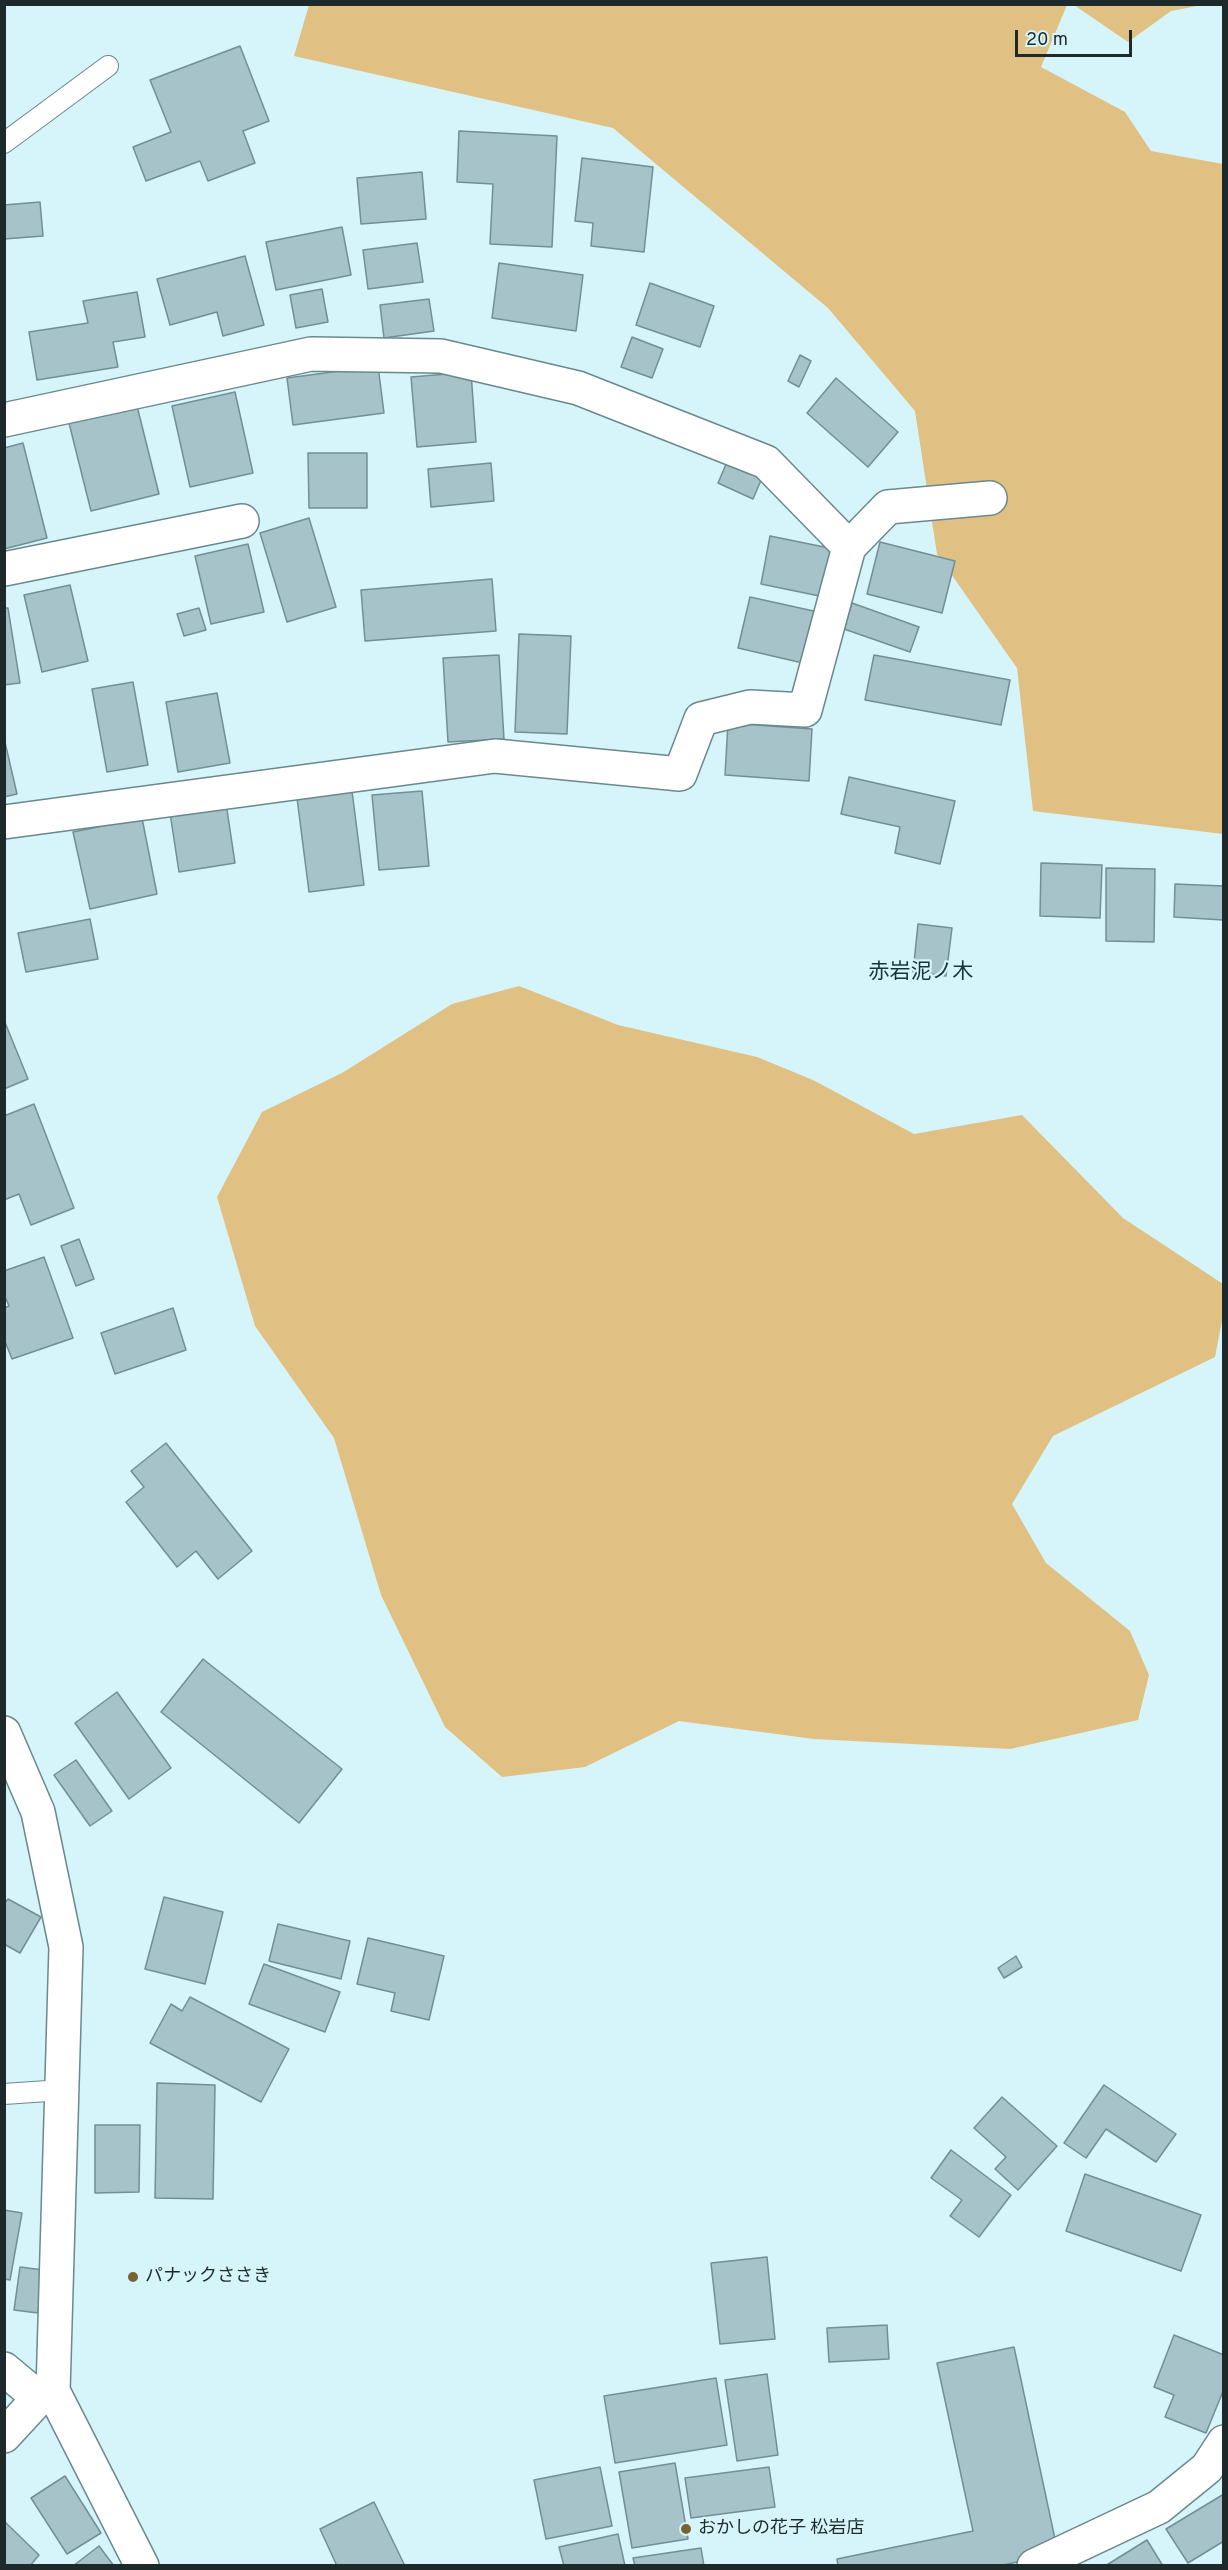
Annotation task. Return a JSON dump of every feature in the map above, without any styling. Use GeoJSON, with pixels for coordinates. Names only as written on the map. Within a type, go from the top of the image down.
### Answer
{"type":"FeatureCollection","features":[{"type":"Feature","properties":{"kind":"street"},"geometry":{"type":"LineString","coordinates":[[4,420],[311,354],[441,356],[578,388],[766,462],[849,547]]}},
{"type":"Feature","properties":{"kind":"street"},"geometry":{"type":"LineString","coordinates":[[4,822],[495,756],[680,774],[701,718],[750,707],[805,710],[849,547],[888,507],[990,498]]}},
{"type":"Feature","properties":{"kind":"street"},"geometry":{"type":"LineString","coordinates":[[4,569],[242,521]]}},
{"type":"Feature","properties":{"kind":"street"},"geometry":{"type":"LineString","coordinates":[[4,1733],[38,1812],[66,1947],[62,2090],[46,2395],[4,2436]]}},
{"type":"Feature","properties":{"kind":"street"},"geometry":{"type":"LineString","coordinates":[[4,2369],[46,2395],[142,2565]]}},
{"type":"Feature","properties":{"kind":"street"},"geometry":{"type":"LineString","coordinates":[[1034,2565],[1160,2507],[1207,2468],[1224,2442]]}},
{"type":"Feature","properties":{"kind":"lane"},"geometry":{"type":"LineString","coordinates":[[4,143],[108,66]]}},
{"type":"Feature","properties":{"kind":"lane"},"geometry":{"type":"LineString","coordinates":[[4,2094],[62,2090]]}},
{"type":"Feature","properties":{"kind":"shaded area"},"geometry":{"type":"Polygon","coordinates":[[[309,5],[1067,5],[1041,67],[1125,112],[1151,151],[1223,164],[1223,834],[1033,811],[1017,668],[937,554],[915,411],[828,308],[613,128],[294,56],[309,5]]]}},
{"type":"Feature","properties":{"kind":"shaded area"},"geometry":{"type":"Polygon","coordinates":[[[1074,5],[1202,5],[1171,11],[1128,42],[1074,5]]]}},
{"type":"Feature","properties":{"kind":"shaded area"},"geometry":{"type":"Polygon","coordinates":[[[519,986],[618,1025],[757,1057],[813,1080],[914,1134],[1022,1115],[1123,1218],[1223,1284],[1223,1315],[1215,1357],[1053,1436],[1012,1504],[1046,1563],[1130,1631],[1149,1675],[1138,1720],[1010,1749],[814,1739],[679,1721],[585,1767],[502,1777],[445,1727],[381,1595],[334,1438],[255,1326],[217,1197],[262,1112],[342,1073],[452,1004],[519,986]]]}},
{"type":"Feature","properties":{"kind":"building"},"geometry":{"type":"Polygon","coordinates":[[[240,46],[269,121],[243,131],[255,163],[208,181],[200,161],[146,181],[133,147],[171,132],[150,80],[240,46]]]}},
{"type":"Feature","properties":{"kind":"building"},"geometry":{"type":"Polygon","coordinates":[[[459,131],[557,136],[552,247],[490,244],[493,184],[457,182],[459,131]]]}},
{"type":"Feature","properties":{"kind":"building"},"geometry":{"type":"Polygon","coordinates":[[[582,158],[653,167],[644,252],[591,246],[593,223],[575,221],[582,158]]]}},
{"type":"Feature","properties":{"kind":"building"},"geometry":{"type":"Polygon","coordinates":[[[422,172],[426,219],[361,224],[357,178],[422,172]]]}},
{"type":"Feature","properties":{"kind":"building"},"geometry":{"type":"Polygon","coordinates":[[[40,202],[43,236],[4,239],[4,205],[40,202]]]}},
{"type":"Feature","properties":{"kind":"building"},"geometry":{"type":"Polygon","coordinates":[[[342,227],[351,275],[276,290],[266,242],[342,227]]]}},
{"type":"Feature","properties":{"kind":"building"},"geometry":{"type":"Polygon","coordinates":[[[417,243],[423,282],[368,289],[363,250],[417,243]]]}},
{"type":"Feature","properties":{"kind":"building"},"geometry":{"type":"Polygon","coordinates":[[[245,256],[264,325],[223,336],[217,312],[170,325],[157,279],[245,256]]]}},
{"type":"Feature","properties":{"kind":"building"},"geometry":{"type":"Polygon","coordinates":[[[499,263],[583,275],[576,331],[492,318],[499,263]]]}},
{"type":"Feature","properties":{"kind":"building"},"geometry":{"type":"Polygon","coordinates":[[[650,283],[714,306],[700,347],[636,325],[650,283]]]}},
{"type":"Feature","properties":{"kind":"building"},"geometry":{"type":"Polygon","coordinates":[[[322,289],[328,322],[296,328],[290,295],[322,289]]]}},
{"type":"Feature","properties":{"kind":"building"},"geometry":{"type":"Polygon","coordinates":[[[137,292],[145,337],[113,342],[118,367],[37,380],[29,332],[88,323],[83,301],[137,292]]]}},
{"type":"Feature","properties":{"kind":"building"},"geometry":{"type":"Polygon","coordinates":[[[429,299],[434,331],[384,338],[380,305],[429,299]]]}},
{"type":"Feature","properties":{"kind":"building"},"geometry":{"type":"Polygon","coordinates":[[[632,337],[663,349],[652,378],[621,367],[632,337]]]}},
{"type":"Feature","properties":{"kind":"building"},"geometry":{"type":"Polygon","coordinates":[[[800,355],[811,361],[799,387],[788,381],[800,355]]]}},
{"type":"Feature","properties":{"kind":"building"},"geometry":{"type":"Polygon","coordinates":[[[378,366],[384,413],[293,425],[287,378],[378,366]]]}},
{"type":"Feature","properties":{"kind":"building"},"geometry":{"type":"Polygon","coordinates":[[[471,372],[476,442],[417,447],[411,377],[471,372]]]}},
{"type":"Feature","properties":{"kind":"building"},"geometry":{"type":"Polygon","coordinates":[[[836,378],[898,432],[868,467],[807,413],[836,378]]]}},
{"type":"Feature","properties":{"kind":"building"},"geometry":{"type":"Polygon","coordinates":[[[235,392],[253,473],[190,487],[172,406],[235,392]]]}},
{"type":"Feature","properties":{"kind":"building"},"geometry":{"type":"Polygon","coordinates":[[[136,402],[159,494],[91,511],[68,419],[136,402]]]}},
{"type":"Feature","properties":{"kind":"building"},"geometry":{"type":"Polygon","coordinates":[[[23,443],[47,538],[4,549],[4,448],[23,443]]]}},
{"type":"Feature","properties":{"kind":"building"},"geometry":{"type":"Polygon","coordinates":[[[308,453],[367,453],[367,508],[309,508],[308,453]]]}},
{"type":"Feature","properties":{"kind":"building"},"geometry":{"type":"Polygon","coordinates":[[[727,462],[762,478],[753,499],[718,483],[727,462]]]}},
{"type":"Feature","properties":{"kind":"building"},"geometry":{"type":"Polygon","coordinates":[[[491,463],[494,501],[431,507],[428,469],[491,463]]]}},
{"type":"Feature","properties":{"kind":"building"},"geometry":{"type":"Polygon","coordinates":[[[309,518],[336,607],[287,622],[260,533],[309,518]]]}},
{"type":"Feature","properties":{"kind":"building"},"geometry":{"type":"Polygon","coordinates":[[[770,536],[839,550],[829,598],[761,584],[770,536]]]}},
{"type":"Feature","properties":{"kind":"building"},"geometry":{"type":"Polygon","coordinates":[[[880,542],[955,561],[942,613],[867,594],[880,542]]]}},
{"type":"Feature","properties":{"kind":"building"},"geometry":{"type":"Polygon","coordinates":[[[248,544],[264,612],[211,624],[195,556],[248,544]]]}},
{"type":"Feature","properties":{"kind":"building"},"geometry":{"type":"Polygon","coordinates":[[[492,579],[496,631],[365,641],[361,590],[492,579]]]}},
{"type":"Feature","properties":{"kind":"building"},"geometry":{"type":"Polygon","coordinates":[[[70,585],[88,661],[42,672],[24,595],[70,585]]]}},
{"type":"Feature","properties":{"kind":"building"},"geometry":{"type":"Polygon","coordinates":[[[750,597],[818,612],[807,664],[738,648],[750,597]]]}},
{"type":"Feature","properties":{"kind":"building"},"geometry":{"type":"Polygon","coordinates":[[[852,603],[919,627],[910,652],[844,629],[852,603]]]}},
{"type":"Feature","properties":{"kind":"building"},"geometry":{"type":"Polygon","coordinates":[[[4,608],[8,608],[20,683],[4,685],[4,608]]]}},
{"type":"Feature","properties":{"kind":"building"},"geometry":{"type":"Polygon","coordinates":[[[199,608],[206,630],[184,636],[177,614],[199,608]]]}},
{"type":"Feature","properties":{"kind":"building"},"geometry":{"type":"Polygon","coordinates":[[[519,634],[571,636],[567,734],[515,732],[519,634]]]}},
{"type":"Feature","properties":{"kind":"building"},"geometry":{"type":"Polygon","coordinates":[[[499,655],[504,739],[448,742],[443,658],[499,655]]]}},
{"type":"Feature","properties":{"kind":"building"},"geometry":{"type":"Polygon","coordinates":[[[874,655],[1010,680],[1001,725],[865,700],[874,655]]]}},
{"type":"Feature","properties":{"kind":"building"},"geometry":{"type":"Polygon","coordinates":[[[133,682],[148,765],[107,772],[92,689],[133,682]]]}},
{"type":"Feature","properties":{"kind":"building"},"geometry":{"type":"Polygon","coordinates":[[[217,693],[230,763],[178,772],[166,702],[217,693]]]}},
{"type":"Feature","properties":{"kind":"building"},"geometry":{"type":"Polygon","coordinates":[[[728,723],[812,729],[809,781],[725,775],[728,723]]]}},
{"type":"Feature","properties":{"kind":"building"},"geometry":{"type":"Polygon","coordinates":[[[4,738],[17,794],[4,797],[4,738]]]}},
{"type":"Feature","properties":{"kind":"building"},"geometry":{"type":"Polygon","coordinates":[[[849,777],[955,801],[940,864],[895,853],[900,827],[841,814],[849,777]]]}},
{"type":"Feature","properties":{"kind":"building"},"geometry":{"type":"Polygon","coordinates":[[[352,791],[364,885],[309,892],[297,798],[352,791]]]}},
{"type":"Feature","properties":{"kind":"building"},"geometry":{"type":"Polygon","coordinates":[[[422,791],[429,866],[379,870],[372,795],[422,791]]]}},
{"type":"Feature","properties":{"kind":"building"},"geometry":{"type":"Polygon","coordinates":[[[226,803],[235,863],[179,872],[170,813],[226,803]]]}},
{"type":"Feature","properties":{"kind":"building"},"geometry":{"type":"Polygon","coordinates":[[[142,818],[157,894],[90,909],[73,832],[142,818]]]}},
{"type":"Feature","properties":{"kind":"building"},"geometry":{"type":"Polygon","coordinates":[[[1041,863],[1102,865],[1100,918],[1040,916],[1041,863]]]}},
{"type":"Feature","properties":{"kind":"building"},"geometry":{"type":"Polygon","coordinates":[[[1106,868],[1155,869],[1154,942],[1106,941],[1106,868]]]}},
{"type":"Feature","properties":{"kind":"building"},"geometry":{"type":"Polygon","coordinates":[[[1175,884],[1224,886],[1223,920],[1174,917],[1175,884]]]}},
{"type":"Feature","properties":{"kind":"building"},"geometry":{"type":"Polygon","coordinates":[[[90,919],[98,959],[26,972],[18,933],[90,919]]]}},
{"type":"Feature","properties":{"kind":"building"},"geometry":{"type":"Polygon","coordinates":[[[918,924],[952,928],[946,976],[913,972],[918,924]]]}},
{"type":"Feature","properties":{"kind":"building"},"geometry":{"type":"Polygon","coordinates":[[[4,1020],[28,1079],[4,1089],[4,1020]]]}},
{"type":"Feature","properties":{"kind":"building"},"geometry":{"type":"Polygon","coordinates":[[[34,1104],[74,1208],[31,1225],[19,1194],[4,1200],[4,1116],[34,1104]]]}},
{"type":"Feature","properties":{"kind":"building"},"geometry":{"type":"Polygon","coordinates":[[[79,1239],[94,1279],[76,1286],[61,1246],[79,1239]]]}},
{"type":"Feature","properties":{"kind":"building"},"geometry":{"type":"Polygon","coordinates":[[[44,1257],[73,1338],[12,1359],[4,1339],[4,1308],[9,1306],[4,1294],[4,1271],[44,1257]]]}},
{"type":"Feature","properties":{"kind":"building"},"geometry":{"type":"Polygon","coordinates":[[[173,1308],[186,1350],[115,1374],[101,1333],[173,1308]]]}},
{"type":"Feature","properties":{"kind":"building"},"geometry":{"type":"Polygon","coordinates":[[[166,1443],[252,1551],[218,1579],[196,1551],[177,1567],[126,1502],[144,1487],[131,1471],[166,1443]]]}},
{"type":"Feature","properties":{"kind":"building"},"geometry":{"type":"Polygon","coordinates":[[[203,1659],[342,1769],[299,1823],[161,1712],[203,1659]]]}},
{"type":"Feature","properties":{"kind":"building"},"geometry":{"type":"Polygon","coordinates":[[[117,1692],[171,1768],[129,1799],[75,1723],[117,1692]]]}},
{"type":"Feature","properties":{"kind":"building"},"geometry":{"type":"Polygon","coordinates":[[[76,1760],[112,1811],[90,1826],[54,1775],[76,1760]]]}},
{"type":"Feature","properties":{"kind":"building"},"geometry":{"type":"Polygon","coordinates":[[[164,1897],[223,1912],[205,1984],[145,1969],[164,1897]]]}},
{"type":"Feature","properties":{"kind":"building"},"geometry":{"type":"Polygon","coordinates":[[[8,1899],[41,1917],[20,1953],[4,1944],[4,1904],[8,1899]]]}},
{"type":"Feature","properties":{"kind":"building"},"geometry":{"type":"Polygon","coordinates":[[[278,1924],[350,1941],[341,1979],[269,1961],[278,1924]]]}},
{"type":"Feature","properties":{"kind":"building"},"geometry":{"type":"Polygon","coordinates":[[[368,1938],[444,1956],[429,2020],[391,2011],[395,1993],[357,1984],[368,1938]]]}},
{"type":"Feature","properties":{"kind":"building"},"geometry":{"type":"Polygon","coordinates":[[[1016,1956],[1022,1967],[1004,1978],[998,1968],[1016,1956]]]}},
{"type":"Feature","properties":{"kind":"building"},"geometry":{"type":"Polygon","coordinates":[[[264,1964],[340,1992],[325,2032],[249,2004],[264,1964]]]}},
{"type":"Feature","properties":{"kind":"building"},"geometry":{"type":"Polygon","coordinates":[[[190,1997],[289,2049],[261,2102],[150,2043],[171,2004],[182,2011],[190,1997]]]}},
{"type":"Feature","properties":{"kind":"building"},"geometry":{"type":"Polygon","coordinates":[[[157,2083],[215,2085],[213,2199],[155,2198],[157,2083]]]}},
{"type":"Feature","properties":{"kind":"building"},"geometry":{"type":"Polygon","coordinates":[[[1104,2085],[1176,2134],[1156,2162],[1106,2129],[1086,2158],[1064,2143],[1104,2085]]]}},
{"type":"Feature","properties":{"kind":"building"},"geometry":{"type":"Polygon","coordinates":[[[1002,2097],[1057,2146],[1018,2190],[995,2169],[1006,2157],[974,2128],[1002,2097]]]}},
{"type":"Feature","properties":{"kind":"building"},"geometry":{"type":"Polygon","coordinates":[[[95,2125],[140,2125],[139,2192],[95,2193],[95,2125]]]}},
{"type":"Feature","properties":{"kind":"building"},"geometry":{"type":"Polygon","coordinates":[[[951,2150],[1011,2195],[979,2237],[950,2216],[962,2200],[931,2178],[951,2150]]]}},
{"type":"Feature","properties":{"kind":"building"},"geometry":{"type":"Polygon","coordinates":[[[1085,2174],[1201,2215],[1181,2271],[1066,2231],[1085,2174]]]}},
{"type":"Feature","properties":{"kind":"building"},"geometry":{"type":"Polygon","coordinates":[[[4,2210],[22,2213],[10,2280],[4,2279],[4,2210]]]}},
{"type":"Feature","properties":{"kind":"building"},"geometry":{"type":"Polygon","coordinates":[[[767,2257],[775,2339],[720,2344],[711,2263],[767,2257]]]}},
{"type":"Feature","properties":{"kind":"building"},"geometry":{"type":"Polygon","coordinates":[[[20,2267],[44,2270],[38,2313],[14,2310],[20,2267]]]}},
{"type":"Feature","properties":{"kind":"building"},"geometry":{"type":"Polygon","coordinates":[[[887,2325],[889,2359],[829,2362],[827,2328],[887,2325]]]}},
{"type":"Feature","properties":{"kind":"building"},"geometry":{"type":"Polygon","coordinates":[[[1174,2335],[1224,2355],[1224,2389],[1206,2433],[1165,2417],[1174,2395],[1154,2387],[1174,2335]]]}},
{"type":"Feature","properties":{"kind":"building"},"geometry":{"type":"Polygon","coordinates":[[[1014,2347],[1058,2553],[999,2566],[838,2566],[837,2559],[973,2531],[937,2363],[1014,2347]]]}},
{"type":"Feature","properties":{"kind":"building"},"geometry":{"type":"Polygon","coordinates":[[[767,2374],[778,2455],[737,2461],[725,2380],[767,2374]]]}},
{"type":"Feature","properties":{"kind":"building"},"geometry":{"type":"Polygon","coordinates":[[[716,2378],[727,2445],[615,2463],[604,2396],[716,2378]]]}},
{"type":"Feature","properties":{"kind":"building"},"geometry":{"type":"Polygon","coordinates":[[[675,2463],[688,2539],[632,2548],[619,2472],[675,2463]]]}},
{"type":"Feature","properties":{"kind":"building"},"geometry":{"type":"Polygon","coordinates":[[[600,2467],[612,2526],[546,2539],[534,2480],[600,2467]]]}},
{"type":"Feature","properties":{"kind":"building"},"geometry":{"type":"Polygon","coordinates":[[[769,2467],[775,2507],[691,2518],[685,2478],[769,2467]]]}},
{"type":"Feature","properties":{"kind":"building"},"geometry":{"type":"Polygon","coordinates":[[[65,2476],[101,2533],[67,2554],[31,2498],[65,2476]]]}},
{"type":"Feature","properties":{"kind":"building"},"geometry":{"type":"Polygon","coordinates":[[[1224,2494],[1224,2541],[1188,2563],[1166,2529],[1224,2494]]]}},
{"type":"Feature","properties":{"kind":"building"},"geometry":{"type":"Polygon","coordinates":[[[374,2502],[405,2566],[337,2566],[320,2529],[374,2502]]]}},
{"type":"Feature","properties":{"kind":"building"},"geometry":{"type":"Polygon","coordinates":[[[4,2521],[39,2555],[30,2566],[4,2566],[4,2521]]]}},
{"type":"Feature","properties":{"kind":"building"},"geometry":{"type":"Polygon","coordinates":[[[618,2534],[625,2566],[564,2566],[559,2547],[618,2534]]]}},
{"type":"Feature","properties":{"kind":"building"},"geometry":{"type":"Polygon","coordinates":[[[1147,2540],[1163,2566],[1105,2566],[1147,2540]]]}},
{"type":"Feature","properties":{"kind":"building"},"geometry":{"type":"Polygon","coordinates":[[[99,2546],[114,2566],[73,2566],[99,2546]]]}},
{"type":"Feature","properties":{"kind":"building"},"geometry":{"type":"Polygon","coordinates":[[[701,2548],[704,2566],[635,2566],[633,2558],[701,2548]]]}},
{"type":"Feature","properties":{"kind":"place","name":"パナックささき"},"geometry":{"type":"Point","coordinates":[133,2277]}},
{"type":"Feature","properties":{"kind":"place","name":"おかしの花子 松岩店"},"geometry":{"type":"Point","coordinates":[686,2529]}},
{"type":"Feature","properties":{"kind":"district","name":"赤岩泥ノ木"},"geometry":{"type":"Point","coordinates":[921,974]}}]}
